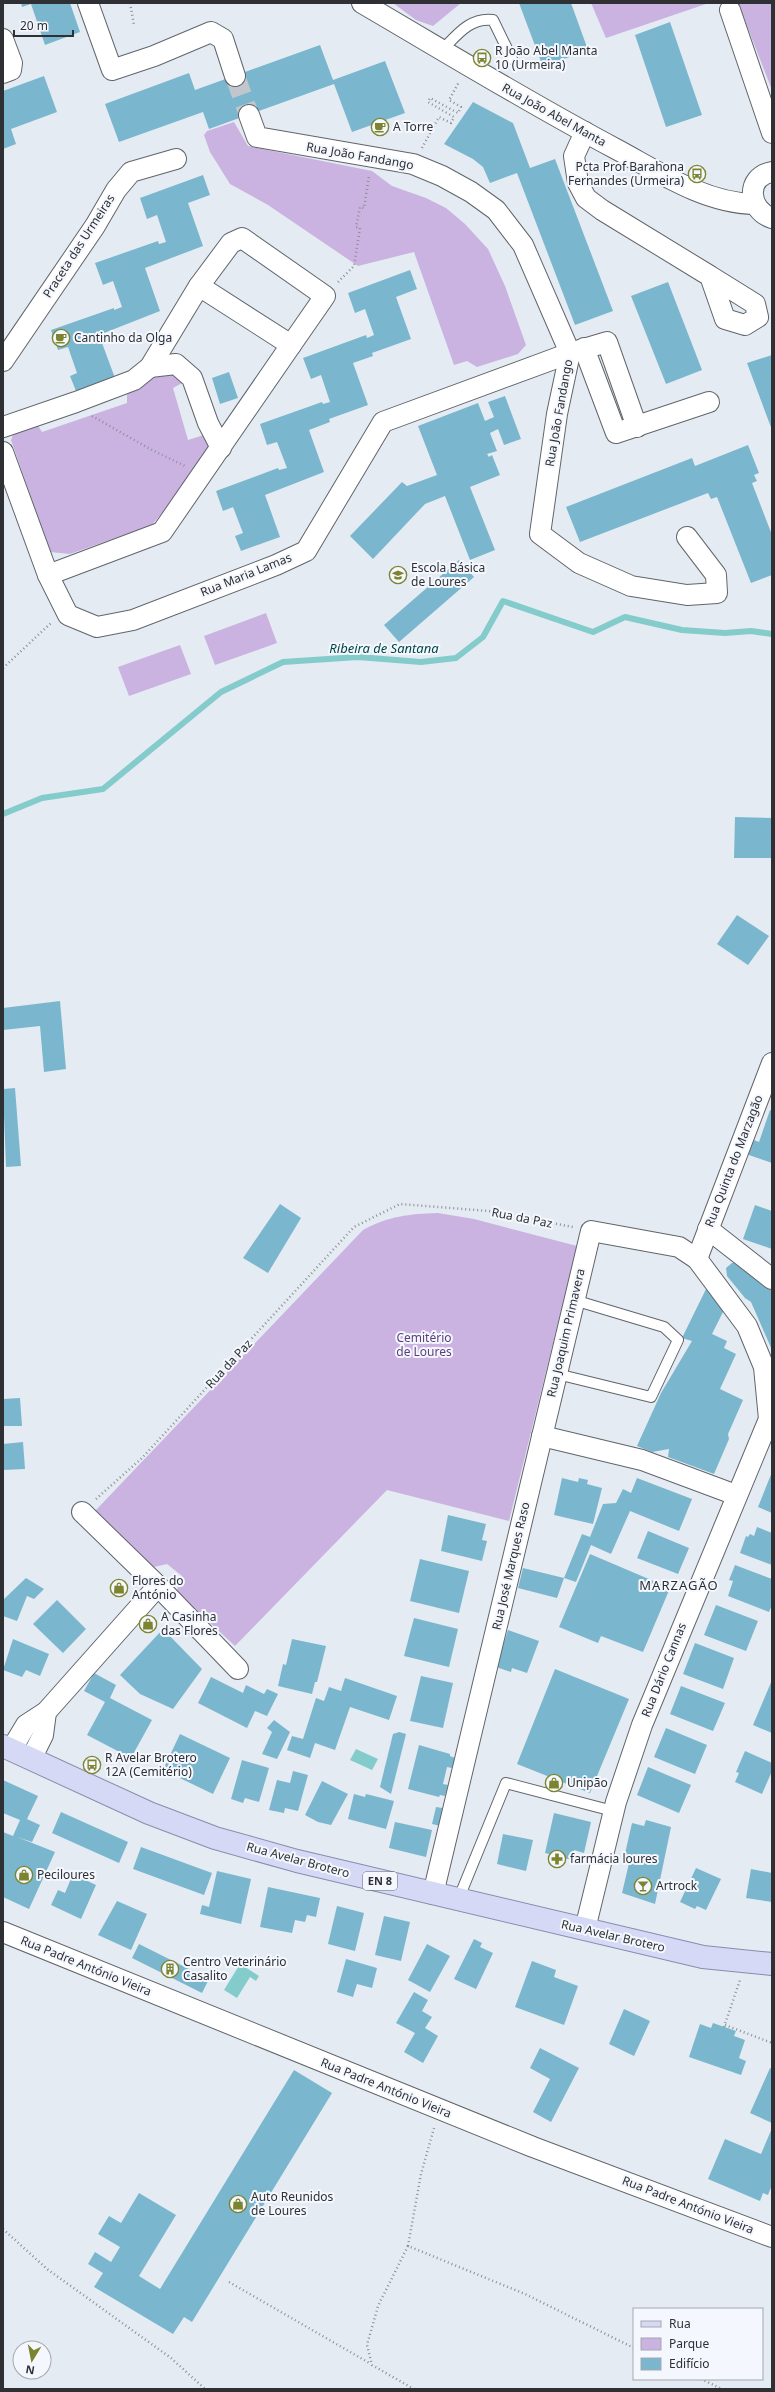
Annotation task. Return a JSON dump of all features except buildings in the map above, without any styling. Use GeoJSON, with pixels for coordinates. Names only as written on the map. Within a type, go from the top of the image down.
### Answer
{"type":"FeatureCollection","features":[{"type":"Feature","properties":{"kind":"main road","name":"Rua Avelar Brotero"},"geometry":{"type":"LineString","coordinates":[[7,1748],[149,1813],[215,1838],[297,1861],[703,1957],[772,1964]]}},
{"type":"Feature","properties":{"kind":"street"},"geometry":{"type":"LineString","coordinates":[[88,3],[112,70],[154,56],[211,32],[224,39],[235,76]]}},
{"type":"Feature","properties":{"kind":"street","name":"Rua João Abel Manta"},"geometry":{"type":"LineString","coordinates":[[362,3],[468,66],[585,132],[706,196],[762,211]]}},
{"type":"Feature","properties":{"kind":"street"},"geometry":{"type":"LineString","coordinates":[[730,10],[772,133]]}},
{"type":"Feature","properties":{"kind":"street"},"geometry":{"type":"LineString","coordinates":[[3,39],[12,63],[11,70],[3,73]]}},
{"type":"Feature","properties":{"kind":"street","name":"Rua João Fandango"},"geometry":{"type":"LineString","coordinates":[[249,115],[257,137],[413,164],[442,176],[471,192],[496,210],[522,245],[577,350],[557,414],[540,534],[579,563],[631,586],[687,595],[717,593],[716,575],[687,538]]}},
{"type":"Feature","properties":{"kind":"street"},"geometry":{"type":"LineString","coordinates":[[585,132],[574,156],[578,183],[586,198],[602,210],[710,276]]}},
{"type":"Feature","properties":{"kind":"street","name":"Praceta das Urmeiras"},"geometry":{"type":"LineString","coordinates":[[3,360],[95,226],[116,190],[131,172],[176,159]]}},
{"type":"Feature","properties":{"kind":"street"},"geometry":{"type":"LineString","coordinates":[[772,172],[756,182],[753,189],[762,211],[772,229]]}},
{"type":"Feature","properties":{"kind":"street"},"geometry":{"type":"LineString","coordinates":[[3,427],[134,380],[150,367],[199,286],[231,243],[242,238],[325,296],[162,532],[48,575]]}},
{"type":"Feature","properties":{"kind":"street"},"geometry":{"type":"LineString","coordinates":[[199,286],[291,345]]}},
{"type":"Feature","properties":{"kind":"street","name":"Rua Maria Lamas"},"geometry":{"type":"LineString","coordinates":[[68,615],[97,627],[133,620],[276,565],[306,550],[383,422],[577,350],[607,342],[637,427],[709,402]]}},
{"type":"Feature","properties":{"kind":"street"},"geometry":{"type":"LineString","coordinates":[[150,367],[176,364],[192,378],[208,423],[221,448]]}},
{"type":"Feature","properties":{"kind":"street"},"geometry":{"type":"LineString","coordinates":[[3,452],[48,575],[68,615]]}},
{"type":"Feature","properties":{"kind":"street","name":"Rua Quinta do Marzagão"},"geometry":{"type":"LineString","coordinates":[[697,1259],[772,1063]]}},
{"type":"Feature","properties":{"kind":"street"},"geometry":{"type":"LineString","coordinates":[[708,1229],[772,1279]]}},
{"type":"Feature","properties":{"kind":"street","name":"Rua Dário Cannas"},"geometry":{"type":"LineString","coordinates":[[583,1929],[586,1925],[613,1811],[642,1725],[736,1495],[770,1418],[764,1367],[747,1326],[697,1259],[679,1247],[591,1230]]}},
{"type":"Feature","properties":{"kind":"street","name":"Rua Joaquim Primavera"},"geometry":{"type":"LineString","coordinates":[[542,1436],[591,1230]]}},
{"type":"Feature","properties":{"kind":"street"},"geometry":{"type":"LineString","coordinates":[[542,1436],[642,1460],[736,1495]]}},
{"type":"Feature","properties":{"kind":"street","name":"Rua José Marques Raso"},"geometry":{"type":"LineString","coordinates":[[433,1894],[542,1436]]}},
{"type":"Feature","properties":{"kind":"street"},"geometry":{"type":"LineString","coordinates":[[82,1512],[158,1586],[238,1669]]}},
{"type":"Feature","properties":{"kind":"street"},"geometry":{"type":"LineString","coordinates":[[7,1748],[26,1725],[46,1712],[158,1586]]}},
{"type":"Feature","properties":{"kind":"street"},"geometry":{"type":"LineString","coordinates":[[31,1759],[44,1735],[46,1712]]}},
{"type":"Feature","properties":{"kind":"street","name":"Rua Padre António Vieira"},"geometry":{"type":"LineString","coordinates":[[3,1932],[439,2110],[772,2237]]}},
{"type":"Feature","properties":{"kind":"lane"},"geometry":{"type":"LineString","coordinates":[[442,50],[470,23],[483,19],[494,20],[512,59]]}},
{"type":"Feature","properties":{"kind":"lane"},"geometry":{"type":"LineString","coordinates":[[557,1374],[651,1397],[678,1340],[664,1327],[574,1300]]}},
{"type":"Feature","properties":{"kind":"lane"},"geometry":{"type":"LineString","coordinates":[[458,1900],[506,1783],[613,1811]]}},
{"type":"Feature","properties":{"kind":"path"},"geometry":{"type":"LineString","coordinates":[[130,3],[134,25]]}},
{"type":"Feature","properties":{"kind":"path"},"geometry":{"type":"LineString","coordinates":[[413,164],[439,117],[451,123],[454,117],[428,102],[430,98],[458,113],[461,107],[449,100],[468,66]]}},
{"type":"Feature","properties":{"kind":"path"},"geometry":{"type":"LineString","coordinates":[[325,296],[354,266],[360,228],[356,227],[360,208],[364,208],[370,174],[376,158]]}},
{"type":"Feature","properties":{"kind":"path"},"geometry":{"type":"LineString","coordinates":[[76,402],[82,410],[202,476]]}},
{"type":"Feature","properties":{"kind":"path"},"geometry":{"type":"LineString","coordinates":[[3,668],[48,625],[68,615]]}},
{"type":"Feature","properties":{"kind":"path","name":"Rua da Paz"},"geometry":{"type":"LineString","coordinates":[[82,1512],[142,1458],[354,1228],[400,1204],[489,1211],[591,1230]]}},
{"type":"Feature","properties":{"kind":"path"},"geometry":{"type":"LineString","coordinates":[[739,1985],[724,2026],[772,2043]]}},
{"type":"Feature","properties":{"kind":"path"},"geometry":{"type":"LineString","coordinates":[[372,2364],[367,2345],[378,2306],[408,2246],[421,2174],[439,2110]]}},
{"type":"Feature","properties":{"kind":"path"},"geometry":{"type":"LineString","coordinates":[[3,2229],[47,2269],[171,2358],[205,2389]]}},
{"type":"Feature","properties":{"kind":"path"},"geometry":{"type":"LineString","coordinates":[[408,2246],[525,2294],[633,2348]]}},
{"type":"Feature","properties":{"kind":"path"},"geometry":{"type":"LineString","coordinates":[[228,2282],[414,2389]]}},
{"type":"Feature","properties":{"kind":"path"},"geometry":{"type":"LineString","coordinates":[[703,2380],[722,2389]]}},
{"type":"Feature","properties":{"kind":"green space"},"geometry":{"type":"Polygon","coordinates":[[[393,3],[461,3],[433,26],[416,20],[393,3]]]}},
{"type":"Feature","properties":{"kind":"green space"},"geometry":{"type":"Polygon","coordinates":[[[591,3],[709,3],[606,38],[591,3]]]}},
{"type":"Feature","properties":{"kind":"green space"},"geometry":{"type":"Polygon","coordinates":[[[738,3],[772,3],[772,90],[738,3]]]}},
{"type":"Feature","properties":{"kind":"green space"},"geometry":{"type":"Polygon","coordinates":[[[234,122],[248,146],[372,171],[392,186],[426,198],[446,208],[465,224],[488,249],[505,286],[526,345],[518,354],[477,367],[467,361],[454,365],[414,252],[358,266],[268,205],[230,184],[210,152],[204,135],[207,131],[234,122]]]}},
{"type":"Feature","properties":{"kind":"green space"},"geometry":{"type":"Polygon","coordinates":[[[168,371],[186,381],[173,388],[188,440],[207,434],[209,457],[152,525],[70,554],[50,552],[11,440],[14,432],[35,421],[42,432],[127,403],[127,388],[168,371]]]}},
{"type":"Feature","properties":{"kind":"green space"},"geometry":{"type":"Polygon","coordinates":[[[266,613],[277,643],[215,665],[204,636],[266,613]]]}},
{"type":"Feature","properties":{"kind":"green space"},"geometry":{"type":"Polygon","coordinates":[[[180,645],[191,674],[129,696],[118,667],[180,645]]]}},
{"type":"Feature","properties":{"kind":"green space","name":"Cemitério de Loures"},"geometry":{"type":"Polygon","coordinates":[[[438,1213],[474,1219],[577,1246],[509,1521],[387,1490],[235,1646],[176,1591],[182,1576],[167,1564],[145,1569],[95,1511],[363,1230],[372,1225],[399,1217],[438,1213]]]}},
{"type":"Feature","properties":{"kind":"water"},"geometry":{"type":"Polygon","coordinates":[[[356,1749],[378,1759],[372,1770],[350,1760],[356,1749]]]}},
{"type":"Feature","properties":{"kind":"water"},"geometry":{"type":"Polygon","coordinates":[[[240,1964],[259,1976],[256,1981],[250,1977],[237,1998],[224,1990],[240,1964]]]}},
{"type":"Feature","properties":{"kind":"waterway","name":"Ribeira de Santana"},"geometry":{"type":"LineString","coordinates":[[3,814],[42,798],[103,789],[221,692],[283,662],[358,657],[421,662],[456,658],[483,637],[503,601],[593,632],[625,617],[682,630],[725,633],[751,631],[772,634]]}},
{"type":"Feature","properties":{"kind":"tunnel"},"geometry":{"type":"LineString","coordinates":[[235,76],[249,115]]}},
{"type":"Feature","properties":{"kind":"place","name":"R João Abel Manta 10 (Urmeira)"},"geometry":{"type":"Point","coordinates":[482,58]}},
{"type":"Feature","properties":{"kind":"place","name":"A Torre"},"geometry":{"type":"Point","coordinates":[380,127]}},
{"type":"Feature","properties":{"kind":"place","name":"Pcta Prof Barahona Fernandes (Urmeira)"},"geometry":{"type":"Point","coordinates":[697,174]}},
{"type":"Feature","properties":{"kind":"place","name":"Cantinho da Olga"},"geometry":{"type":"Point","coordinates":[61,338]}},
{"type":"Feature","properties":{"kind":"place","name":"Escola Básica de Loures"},"geometry":{"type":"Point","coordinates":[398,575]}},
{"type":"Feature","properties":{"kind":"place","name":"Flores do António"},"geometry":{"type":"Point","coordinates":[119,1588]}},
{"type":"Feature","properties":{"kind":"place","name":"A Casinha das Flores"},"geometry":{"type":"Point","coordinates":[148,1624]}},
{"type":"Feature","properties":{"kind":"place","name":"R Avelar Brotero 12A (Cemitério)"},"geometry":{"type":"Point","coordinates":[92,1765]}},
{"type":"Feature","properties":{"kind":"place","name":"Unipão"},"geometry":{"type":"Point","coordinates":[554,1783]}},
{"type":"Feature","properties":{"kind":"place","name":"farmácia loures"},"geometry":{"type":"Point","coordinates":[557,1859]}},
{"type":"Feature","properties":{"kind":"place","name":"Peciloures"},"geometry":{"type":"Point","coordinates":[24,1875]}},
{"type":"Feature","properties":{"kind":"place","name":"Artrock"},"geometry":{"type":"Point","coordinates":[643,1886]}},
{"type":"Feature","properties":{"kind":"place","name":"Centro Veterinário Casalito"},"geometry":{"type":"Point","coordinates":[170,1969]}},
{"type":"Feature","properties":{"kind":"place","name":"Auto Reunidos de Loures"},"geometry":{"type":"Point","coordinates":[238,2204]}},
{"type":"Feature","properties":{"kind":"district","name":"MARZAGÃO"},"geometry":{"type":"Point","coordinates":[679,1585]}}]}
